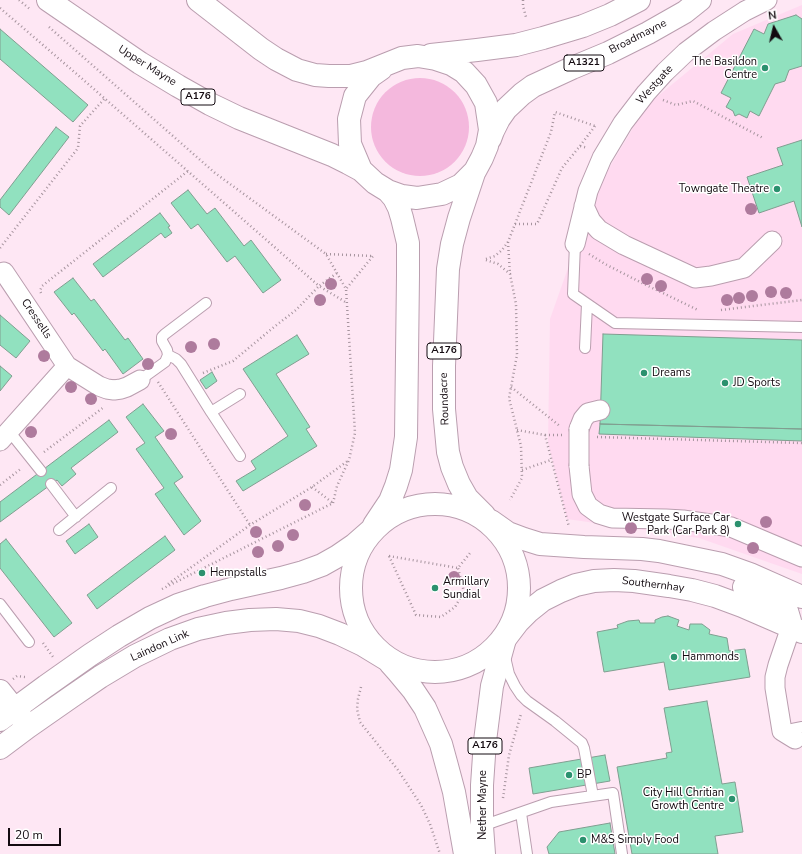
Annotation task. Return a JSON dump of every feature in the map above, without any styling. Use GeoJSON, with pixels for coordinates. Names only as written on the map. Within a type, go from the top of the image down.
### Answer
{"type":"FeatureCollection","features":[{"type":"Feature","properties":{"kind":"main road","name":"Upper Mayne"},"geometry":{"type":"LineString","coordinates":[[40,5],[210,104],[252,123],[332,155],[361,170],[375,183],[388,191],[402,196],[417,198],[442,194],[461,185],[475,171],[487,146],[490,130],[486,103],[476,85],[464,72],[451,64],[436,59],[418,56],[402,58],[367,72],[351,76],[315,75],[297,70],[276,59],[198,0]]}},
{"type":"Feature","properties":{"kind":"main road"},"geometry":{"type":"LineString","coordinates":[[418,56],[516,45],[583,26],[610,15],[639,0]]}},
{"type":"Feature","properties":{"kind":"main road","name":"Broadmayne"},"geometry":{"type":"LineString","coordinates":[[487,146],[499,119],[506,109],[513,101],[527,90],[549,78],[608,53],[648,33],[684,12],[700,0]]}},
{"type":"Feature","properties":{"kind":"main road","name":"Upper Mayne"},"geometry":{"type":"LineString","coordinates":[[361,170],[350,144],[349,119],[355,96],[371,76],[388,64]]}},
{"type":"Feature","properties":{"kind":"main road","name":"Roundacre"},"geometry":{"type":"LineString","coordinates":[[475,171],[459,218],[452,244],[448,269],[444,366],[444,409],[448,452],[454,473],[467,498],[491,521]]}},
{"type":"Feature","properties":{"kind":"main road","name":"A176"},"geometry":{"type":"LineString","coordinates":[[370,531],[380,522],[393,515],[418,506],[428,505],[459,508],[483,516],[491,521],[507,546],[516,574],[516,607],[511,628],[505,639],[483,658],[465,667],[429,673],[417,672],[386,658],[374,647],[365,635],[355,615],[352,603],[352,581],[353,568],[357,553],[363,541],[390,501],[401,470],[406,437],[408,243],[399,208],[388,191]]}},
{"type":"Feature","properties":{"kind":"main road"},"geometry":{"type":"LineString","coordinates":[[491,521],[508,533],[540,544],[642,549],[722,564],[750,574],[802,597]]}},
{"type":"Feature","properties":{"kind":"main road"},"geometry":{"type":"LineString","coordinates":[[7,715],[90,655],[150,618],[178,605],[205,596],[281,578],[322,565],[349,549],[370,531]]}},
{"type":"Feature","properties":{"kind":"main road"},"geometry":{"type":"LineString","coordinates":[[658,551],[716,573],[779,604],[787,611],[790,621],[796,629]]}},
{"type":"Feature","properties":{"kind":"main road","name":"Southernhay"},"geometry":{"type":"LineString","coordinates":[[505,639],[518,622],[543,600],[576,585],[614,580],[652,583],[707,594],[742,606],[796,629]]}},
{"type":"Feature","properties":{"kind":"main road","name":"Laindon Link"},"geometry":{"type":"LineString","coordinates":[[0,748],[100,677],[134,656],[170,639],[198,629],[250,620],[276,619],[299,622],[319,626],[340,634],[386,658]]}},
{"type":"Feature","properties":{"kind":"main road","name":"Nether Mayne"},"geometry":{"type":"LineString","coordinates":[[484,854],[482,785],[485,741],[492,686],[505,639]]}},
{"type":"Feature","properties":{"kind":"main road","name":"Nether Mayne"},"geometry":{"type":"LineString","coordinates":[[386,658],[413,690],[425,708],[438,738],[448,766],[465,854]]}},
{"type":"Feature","properties":{"kind":"main road"},"geometry":{"type":"LineString","coordinates":[[0,691],[7,715],[28,727]]}},
{"type":"Feature","properties":{"kind":"street","name":"Westgate"},"geometry":{"type":"LineString","coordinates":[[574,244],[588,191],[602,158],[623,123],[646,93],[686,52],[714,31],[745,11],[767,0]]}},
{"type":"Feature","properties":{"kind":"street"},"geometry":{"type":"LineString","coordinates":[[584,206],[591,221],[599,230],[624,245],[695,278],[744,268],[772,241]]}},
{"type":"Feature","properties":{"kind":"street","name":"Cressells"},"geometry":{"type":"LineString","coordinates":[[2,273],[66,366],[99,386],[107,389],[121,389],[149,380]]}},
{"type":"Feature","properties":{"kind":"street"},"geometry":{"type":"LineString","coordinates":[[4,436],[66,366]]}},
{"type":"Feature","properties":{"kind":"street"},"geometry":{"type":"LineString","coordinates":[[600,410],[588,413],[583,420],[580,432],[579,466],[582,494],[588,506],[600,514],[612,518],[666,518],[731,527],[802,557]]}},
{"type":"Feature","properties":{"kind":"street"},"geometry":{"type":"LineString","coordinates":[[788,735],[775,688],[775,677],[796,629]]}},
{"type":"Feature","properties":{"kind":"lane"},"geometry":{"type":"LineString","coordinates":[[574,244],[573,294],[615,323],[802,327]]}},
{"type":"Feature","properties":{"kind":"lane"},"geometry":{"type":"LineString","coordinates":[[149,380],[165,362],[168,355],[162,341],[162,337],[206,303]]}},
{"type":"Feature","properties":{"kind":"lane"},"geometry":{"type":"LineString","coordinates":[[585,348],[587,304]]}},
{"type":"Feature","properties":{"kind":"lane"},"geometry":{"type":"LineString","coordinates":[[168,355],[176,359],[181,364],[240,456]]}},
{"type":"Feature","properties":{"kind":"lane"},"geometry":{"type":"LineString","coordinates":[[211,412],[240,394]]}},
{"type":"Feature","properties":{"kind":"lane"},"geometry":{"type":"LineString","coordinates":[[4,436],[41,471]]}},
{"type":"Feature","properties":{"kind":"lane"},"geometry":{"type":"LineString","coordinates":[[51,484],[76,517]]}},
{"type":"Feature","properties":{"kind":"lane"},"geometry":{"type":"LineString","coordinates":[[59,530],[111,488]]}},
{"type":"Feature","properties":{"kind":"lane"},"geometry":{"type":"LineString","coordinates":[[0,604],[29,642]]}},
{"type":"Feature","properties":{"kind":"lane"},"geometry":{"type":"LineString","coordinates":[[505,639],[505,662],[515,686],[527,701],[582,743],[593,796]]}},
{"type":"Feature","properties":{"kind":"lane"},"geometry":{"type":"LineString","coordinates":[[482,826],[551,802],[612,793],[622,854]]}},
{"type":"Feature","properties":{"kind":"lane"},"geometry":{"type":"LineString","coordinates":[[521,813],[527,854]]}},
{"type":"Feature","properties":{"kind":"path"},"geometry":{"type":"LineString","coordinates":[[19,0],[40,5]]}},
{"type":"Feature","properties":{"kind":"path"},"geometry":{"type":"LineString","coordinates":[[523,0],[526,17]]}},
{"type":"Feature","properties":{"kind":"path"},"geometry":{"type":"LineString","coordinates":[[0,8],[319,286],[337,273]]}},
{"type":"Feature","properties":{"kind":"path"},"geometry":{"type":"LineString","coordinates":[[49,26],[215,173],[326,254],[346,288],[355,433],[349,460],[337,486],[333,503],[312,487]]}},
{"type":"Feature","properties":{"kind":"path"},"geometry":{"type":"LineString","coordinates":[[646,93],[676,105],[693,102],[763,138]]}},
{"type":"Feature","properties":{"kind":"path"},"geometry":{"type":"LineString","coordinates":[[0,248],[78,148],[80,126],[105,98]]}},
{"type":"Feature","properties":{"kind":"path"},"geometry":{"type":"LineString","coordinates":[[510,274],[498,264],[486,260],[495,256],[508,242],[551,132],[555,112],[595,126]]}},
{"type":"Feature","properties":{"kind":"path"},"geometry":{"type":"LineString","coordinates":[[515,224],[536,224],[562,168],[580,146],[591,148]]}},
{"type":"Feature","properties":{"kind":"path"},"geometry":{"type":"LineString","coordinates":[[42,295],[40,291],[42,286],[188,171]]}},
{"type":"Feature","properties":{"kind":"path"},"geometry":{"type":"LineString","coordinates":[[508,242],[510,274],[516,304],[517,355],[509,398],[521,446],[522,470],[522,478],[510,500]]}},
{"type":"Feature","properties":{"kind":"path"},"geometry":{"type":"LineString","coordinates":[[326,254],[373,256],[346,288]]}},
{"type":"Feature","properties":{"kind":"path"},"geometry":{"type":"LineString","coordinates":[[149,380],[250,525]]}},
{"type":"Feature","properties":{"kind":"path"},"geometry":{"type":"LineString","coordinates":[[511,387],[580,432],[802,442]]}},
{"type":"Feature","properties":{"kind":"path"},"geometry":{"type":"LineString","coordinates":[[158,590],[187,571],[250,525],[312,487],[349,460]]}},
{"type":"Feature","properties":{"kind":"path"},"geometry":{"type":"LineString","coordinates":[[522,470],[551,460]]}},
{"type":"Feature","properties":{"kind":"path"},"geometry":{"type":"LineString","coordinates":[[458,568],[470,553]]}},
{"type":"Feature","properties":{"kind":"path"},"geometry":{"type":"LineString","coordinates":[[389,556],[428,563],[458,568],[464,592],[455,607],[441,617],[416,615],[389,556]]}},
{"type":"Feature","properties":{"kind":"path"},"geometry":{"type":"LineString","coordinates":[[360,687],[357,709],[360,722],[398,770],[421,805],[430,824],[440,854]]}},
{"type":"Feature","properties":{"kind":"path"},"geometry":{"type":"LineString","coordinates":[[503,802],[509,756],[521,714]]}},
{"type":"Feature","properties":{"kind":"shaded area"},"geometry":{"type":"Polygon","coordinates":[[[802,5],[802,574],[699,538],[567,519],[548,443],[550,319],[580,234],[608,170],[646,106],[733,34],[802,5]]]}},
{"type":"Feature","properties":{"kind":"shaded area"},"geometry":{"type":"Polygon","coordinates":[[[420,78],[439,82],[455,92],[465,108],[469,127],[465,146],[455,162],[439,172],[420,176],[401,172],[385,162],[375,146],[371,127],[375,108],[385,92],[401,82],[420,78]]]}},
{"type":"Feature","properties":{"kind":"building","name":"The Basildon Centre"},"geometry":{"type":"Polygon","coordinates":[[[796,15],[802,19],[802,66],[789,70],[785,81],[775,84],[759,116],[750,111],[747,118],[739,114],[735,116],[733,111],[726,107],[731,98],[721,93],[754,29],[764,34],[768,24],[796,15]]]}},
{"type":"Feature","properties":{"kind":"building"},"geometry":{"type":"Polygon","coordinates":[[[0,29],[88,105],[73,122],[0,59],[0,29]]]}},
{"type":"Feature","properties":{"kind":"building"},"geometry":{"type":"Polygon","coordinates":[[[56,127],[69,137],[9,215],[0,207],[0,200],[56,127]]]}},
{"type":"Feature","properties":{"kind":"building","name":"Towngate Theatre"},"geometry":{"type":"Polygon","coordinates":[[[802,140],[802,227],[794,201],[759,213],[747,177],[783,165],[777,148],[802,140]]]}},
{"type":"Feature","properties":{"kind":"building"},"geometry":{"type":"Polygon","coordinates":[[[188,190],[207,214],[215,208],[244,246],[251,240],[281,280],[263,293],[235,256],[227,262],[198,224],[191,229],[171,203],[188,190]]]}},
{"type":"Feature","properties":{"kind":"building"},"geometry":{"type":"Polygon","coordinates":[[[160,213],[170,226],[168,227],[172,233],[165,238],[161,233],[103,277],[93,264],[160,213]]]}},
{"type":"Feature","properties":{"kind":"building"},"geometry":{"type":"Polygon","coordinates":[[[73,278],[91,301],[94,299],[125,340],[128,338],[143,359],[123,374],[105,349],[103,351],[74,313],[72,315],[54,292],[73,278]]]}},
{"type":"Feature","properties":{"kind":"building"},"geometry":{"type":"Polygon","coordinates":[[[0,315],[30,341],[16,358],[0,345],[0,315]]]}},
{"type":"Feature","properties":{"kind":"building"},"geometry":{"type":"Polygon","coordinates":[[[603,334],[802,340],[802,429],[600,424],[603,334]]]}},
{"type":"Feature","properties":{"kind":"building"},"geometry":{"type":"Polygon","coordinates":[[[297,335],[309,354],[276,374],[310,427],[306,429],[317,446],[243,491],[236,481],[256,469],[251,461],[288,436],[243,369],[297,335]]]}},
{"type":"Feature","properties":{"kind":"building"},"geometry":{"type":"Polygon","coordinates":[[[0,366],[12,376],[0,391],[0,366]]]}},
{"type":"Feature","properties":{"kind":"building"},"geometry":{"type":"Polygon","coordinates":[[[212,372],[217,381],[206,389],[200,380],[212,372]]]}},
{"type":"Feature","properties":{"kind":"building"},"geometry":{"type":"Polygon","coordinates":[[[143,404],[164,431],[155,437],[183,477],[174,483],[201,521],[184,535],[155,494],[164,488],[136,449],[145,443],[126,417],[143,404]]]}},
{"type":"Feature","properties":{"kind":"building"},"geometry":{"type":"Polygon","coordinates":[[[109,420],[118,432],[71,468],[76,474],[62,486],[57,480],[0,522],[0,502],[109,420]]]}},
{"type":"Feature","properties":{"kind":"building"},"geometry":{"type":"Polygon","coordinates":[[[600,424],[802,429],[802,441],[599,434],[600,424]]]}},
{"type":"Feature","properties":{"kind":"building"},"geometry":{"type":"Polygon","coordinates":[[[89,524],[98,537],[75,554],[66,541],[89,524]]]}},
{"type":"Feature","properties":{"kind":"building"},"geometry":{"type":"Polygon","coordinates":[[[165,536],[175,550],[97,609],[87,595],[165,536]]]}},
{"type":"Feature","properties":{"kind":"building"},"geometry":{"type":"Polygon","coordinates":[[[6,539],[72,623],[54,637],[0,568],[0,544],[6,539]]]}},
{"type":"Feature","properties":{"kind":"building","name":"Hammonds"},"geometry":{"type":"Polygon","coordinates":[[[668,616],[679,620],[677,626],[689,630],[690,624],[702,624],[710,630],[709,634],[727,638],[729,651],[745,649],[750,677],[669,690],[664,662],[604,672],[597,632],[618,628],[617,625],[628,621],[639,620],[640,623],[655,623],[655,620],[668,616]]]}},
{"type":"Feature","properties":{"kind":"building"},"geometry":{"type":"Polygon","coordinates":[[[707,701],[722,784],[735,782],[743,832],[715,836],[718,854],[632,854],[617,767],[667,758],[666,753],[672,752],[664,708],[707,701]]]}},
{"type":"Feature","properties":{"kind":"building","name":"BP"},"geometry":{"type":"Polygon","coordinates":[[[605,755],[610,781],[533,794],[529,768],[605,755]]]}},
{"type":"Feature","properties":{"kind":"building","name":"M&S Simply Food"},"geometry":{"type":"Polygon","coordinates":[[[610,823],[615,854],[549,854],[547,847],[559,832],[610,823]]]}},
{"type":"Feature","properties":{"kind":"place","name":"The Basildon Centre"},"geometry":{"type":"Point","coordinates":[765,68]}},
{"type":"Feature","properties":{"kind":"place","name":"Towngate Theatre"},"geometry":{"type":"Point","coordinates":[777,189]}},
{"type":"Feature","properties":{"kind":"place","name":"Dreams"},"geometry":{"type":"Point","coordinates":[644,373]}},
{"type":"Feature","properties":{"kind":"place","name":"JD Sports"},"geometry":{"type":"Point","coordinates":[725,383]}},
{"type":"Feature","properties":{"kind":"place","name":"Westgate Surface Car Park (Car Park 8)"},"geometry":{"type":"Point","coordinates":[738,524]}},
{"type":"Feature","properties":{"kind":"place","name":"Hempstalls"},"geometry":{"type":"Point","coordinates":[202,573]}},
{"type":"Feature","properties":{"kind":"place","name":"Armillary Sundial"},"geometry":{"type":"Point","coordinates":[435,588]}},
{"type":"Feature","properties":{"kind":"place","name":"Hammonds"},"geometry":{"type":"Point","coordinates":[674,657]}},
{"type":"Feature","properties":{"kind":"place","name":"BP"},"geometry":{"type":"Point","coordinates":[569,775]}},
{"type":"Feature","properties":{"kind":"place","name":"City Hill Chritian Growth Centre"},"geometry":{"type":"Point","coordinates":[732,799]}},
{"type":"Feature","properties":{"kind":"place","name":"M&S Simply Food"},"geometry":{"type":"Point","coordinates":[583,840]}}]}
